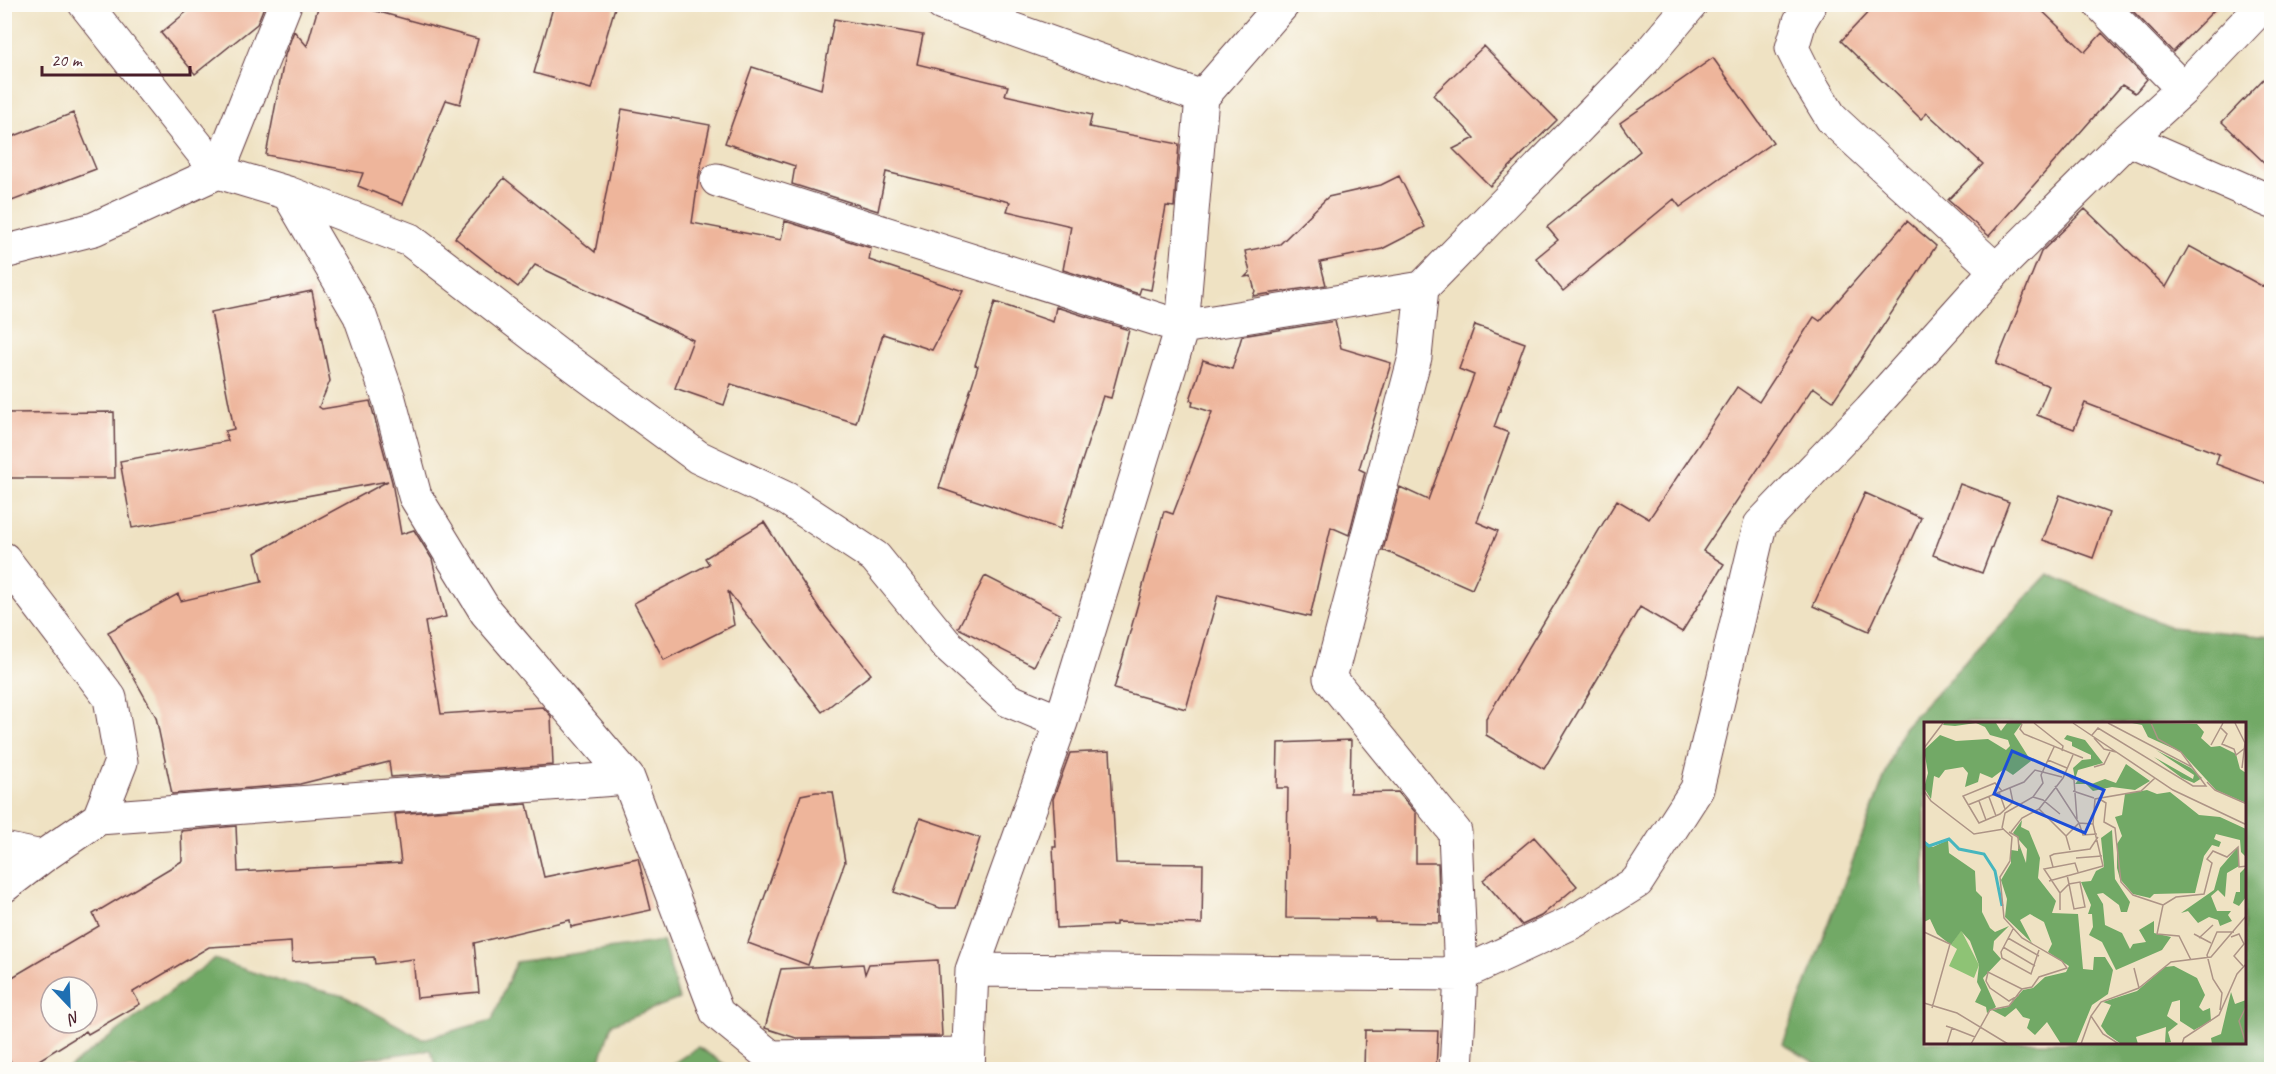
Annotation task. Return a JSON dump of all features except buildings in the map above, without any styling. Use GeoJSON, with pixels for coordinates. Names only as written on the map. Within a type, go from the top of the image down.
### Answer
{"type":"FeatureCollection","features":[{"type":"Feature","properties":{"kind":"street"},"geometry":{"type":"LineString","coordinates":[[85,4],[218,172],[288,193],[410,240],[558,354],[698,457],[787,500],[875,557],[945,643],[1000,693],[1008,700],[1061,722]]}},
{"type":"Feature","properties":{"kind":"street"},"geometry":{"type":"LineString","coordinates":[[4,252],[94,229],[218,172],[285,4]]}},
{"type":"Feature","properties":{"kind":"street"},"geometry":{"type":"LineString","coordinates":[[942,4],[1202,97]]}},
{"type":"Feature","properties":{"kind":"street"},"geometry":{"type":"LineString","coordinates":[[288,193],[360,316],[389,399],[415,496],[486,612],[628,778],[717,1013],[771,1057],[968,1062],[972,970],[1061,722],[1182,327],[1202,97],[1283,4]]}},
{"type":"Feature","properties":{"kind":"street"},"geometry":{"type":"LineString","coordinates":[[717,180],[1182,327],[1422,288],[1643,61],[1691,4]]}},
{"type":"Feature","properties":{"kind":"street"},"geometry":{"type":"LineString","coordinates":[[1810,4],[1800,21],[1792,48],[1832,119],[1996,270]]}},
{"type":"Feature","properties":{"kind":"street"},"geometry":{"type":"LineString","coordinates":[[2100,4],[2183,90]]}},
{"type":"Feature","properties":{"kind":"street"},"geometry":{"type":"LineString","coordinates":[[972,970],[1461,975],[1573,922],[1637,882],[1697,789],[1760,525],[1870,410],[1996,270],[2128,139],[2183,90],[2264,4]]}},
{"type":"Feature","properties":{"kind":"street"},"geometry":{"type":"LineString","coordinates":[[2128,139],[2271,202]]}},
{"type":"Feature","properties":{"kind":"street"},"geometry":{"type":"LineString","coordinates":[[1422,288],[1415,357],[1330,678],[1455,832],[1461,975],[1456,1070]]}},
{"type":"Feature","properties":{"kind":"street"},"geometry":{"type":"LineString","coordinates":[[4,559],[110,698],[121,762],[99,818]]}},
{"type":"Feature","properties":{"kind":"street"},"geometry":{"type":"LineString","coordinates":[[4,886],[99,818],[628,778]]}},
{"type":"Feature","properties":{"kind":"street"},"geometry":{"type":"LineString","coordinates":[[4,849],[42,857]]}},
{"type":"Feature","properties":{"kind":"green space"},"geometry":{"type":"Polygon","coordinates":[[[2048,574],[2170,627],[2271,637],[2271,1069],[1825,1069],[1783,1044],[1903,728],[2048,574]]]}},
{"type":"Feature","properties":{"kind":"green space"},"geometry":{"type":"Polygon","coordinates":[[[663,941],[679,999],[612,1024],[597,1069],[437,1069],[430,1050],[350,1061],[346,1069],[67,1069],[214,959],[279,981],[344,996],[423,1039],[492,1020],[516,962],[663,941]]]}},
{"type":"Feature","properties":{"kind":"green space"},"geometry":{"type":"Polygon","coordinates":[[[698,1047],[732,1069],[665,1069],[698,1047]]]}}]}
